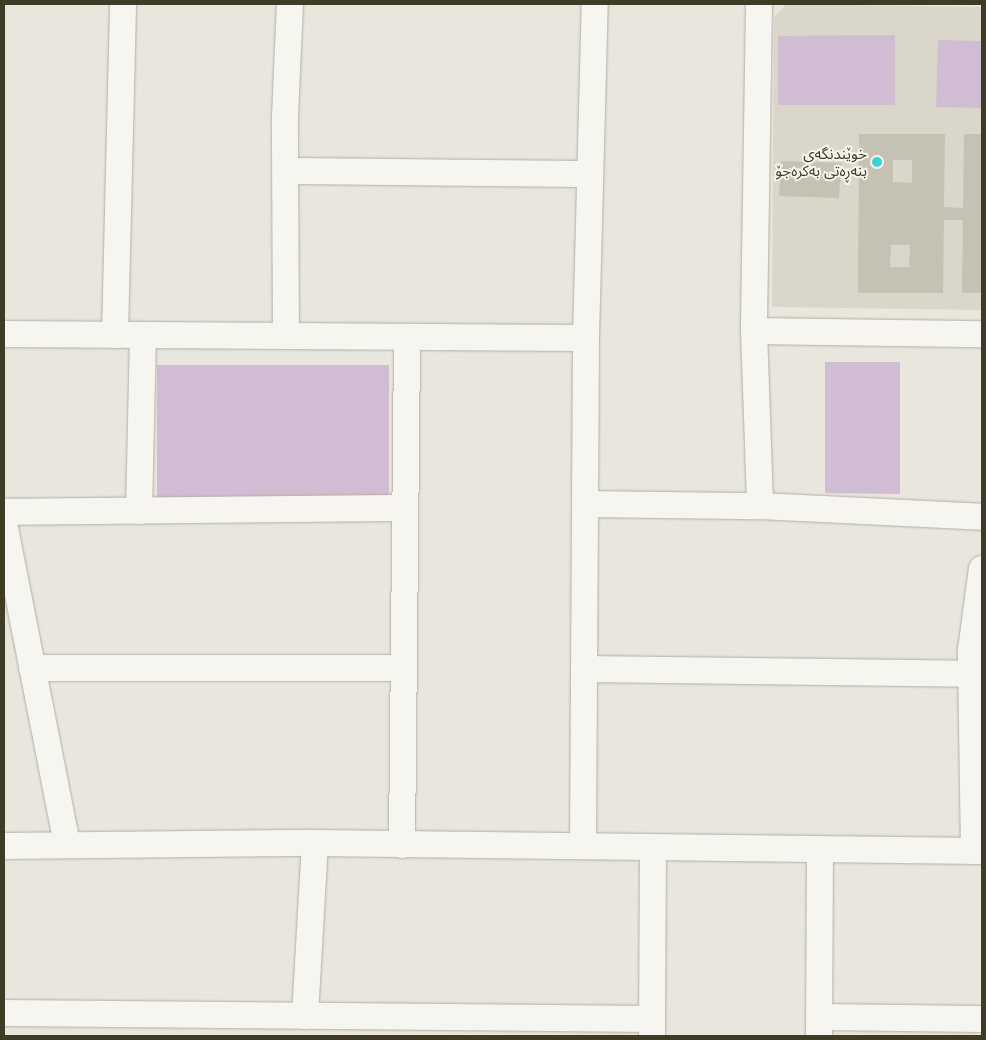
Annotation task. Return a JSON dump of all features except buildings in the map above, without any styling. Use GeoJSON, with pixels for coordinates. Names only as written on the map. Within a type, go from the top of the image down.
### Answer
{"type":"FeatureCollection","features":[{"type":"Feature","properties":{"kind":"street"},"geometry":{"type":"LineString","coordinates":[[115,335],[124,4]]}},
{"type":"Feature","properties":{"kind":"street"},"geometry":{"type":"LineString","coordinates":[[286,336],[286,171],[290,4]]}},
{"type":"Feature","properties":{"kind":"street"},"geometry":{"type":"LineString","coordinates":[[583,846],[586,338],[595,4]]}},
{"type":"Feature","properties":{"kind":"street"},"geometry":{"type":"LineString","coordinates":[[759,4],[754,332],[760,506]]}},
{"type":"Feature","properties":{"kind":"street"},"geometry":{"type":"LineString","coordinates":[[286,171],[590,174]]}},
{"type":"Feature","properties":{"kind":"street"},"geometry":{"type":"LineString","coordinates":[[754,332],[982,334]]}},
{"type":"Feature","properties":{"kind":"street"},"geometry":{"type":"LineString","coordinates":[[4,334],[407,339],[586,338]]}},
{"type":"Feature","properties":{"kind":"street"},"geometry":{"type":"LineString","coordinates":[[139,511],[143,335]]}},
{"type":"Feature","properties":{"kind":"street"},"geometry":{"type":"LineString","coordinates":[[402,845],[407,339]]}},
{"type":"Feature","properties":{"kind":"street"},"geometry":{"type":"LineString","coordinates":[[585,504],[760,506],[982,517]]}},
{"type":"Feature","properties":{"kind":"street"},"geometry":{"type":"LineString","coordinates":[[4,512],[405,508]]}},
{"type":"Feature","properties":{"kind":"street"},"geometry":{"type":"LineString","coordinates":[[4,523],[67,844]]}},
{"type":"Feature","properties":{"kind":"street"},"geometry":{"type":"LineString","coordinates":[[4,846],[315,843],[978,851],[971,674],[982,568]]}},
{"type":"Feature","properties":{"kind":"street"},"geometry":{"type":"LineString","coordinates":[[32,668],[404,668]]}},
{"type":"Feature","properties":{"kind":"street"},"geometry":{"type":"LineString","coordinates":[[584,669],[971,674]]}},
{"type":"Feature","properties":{"kind":"street"},"geometry":{"type":"LineString","coordinates":[[305,1016],[315,843]]}},
{"type":"Feature","properties":{"kind":"street"},"geometry":{"type":"LineString","coordinates":[[4,1013],[305,1016],[480,1027],[652,1028],[653,847]]}},
{"type":"Feature","properties":{"kind":"street"},"geometry":{"type":"LineString","coordinates":[[820,849],[820,1026],[982,1019]]}},
{"type":"Feature","properties":{"kind":"shaded area","name":"خوێندنگەی بنەڕەتی بەکرەجۆ"},"geometry":{"type":"Polygon","coordinates":[[[786,4],[982,7],[982,310],[772,307],[774,17],[786,4]]]}},
{"type":"Feature","properties":{"kind":"shaded area"},"geometry":{"type":"Polygon","coordinates":[[[895,35],[895,105],[778,105],[778,36],[895,35]]]}},
{"type":"Feature","properties":{"kind":"shaded area"},"geometry":{"type":"Polygon","coordinates":[[[938,40],[982,41],[982,108],[936,107],[938,40]]]}},
{"type":"Feature","properties":{"kind":"shaded area"},"geometry":{"type":"Polygon","coordinates":[[[825,362],[900,362],[900,494],[825,493],[825,362]]]}},
{"type":"Feature","properties":{"kind":"shaded area"},"geometry":{"type":"Polygon","coordinates":[[[157,365],[389,365],[389,498],[157,498],[157,365]]]}},
{"type":"Feature","properties":{"kind":"place","name":"خوێندنگەی بنەڕەتی بەکرەجۆ"},"geometry":{"type":"Point","coordinates":[877,162]}}]}
